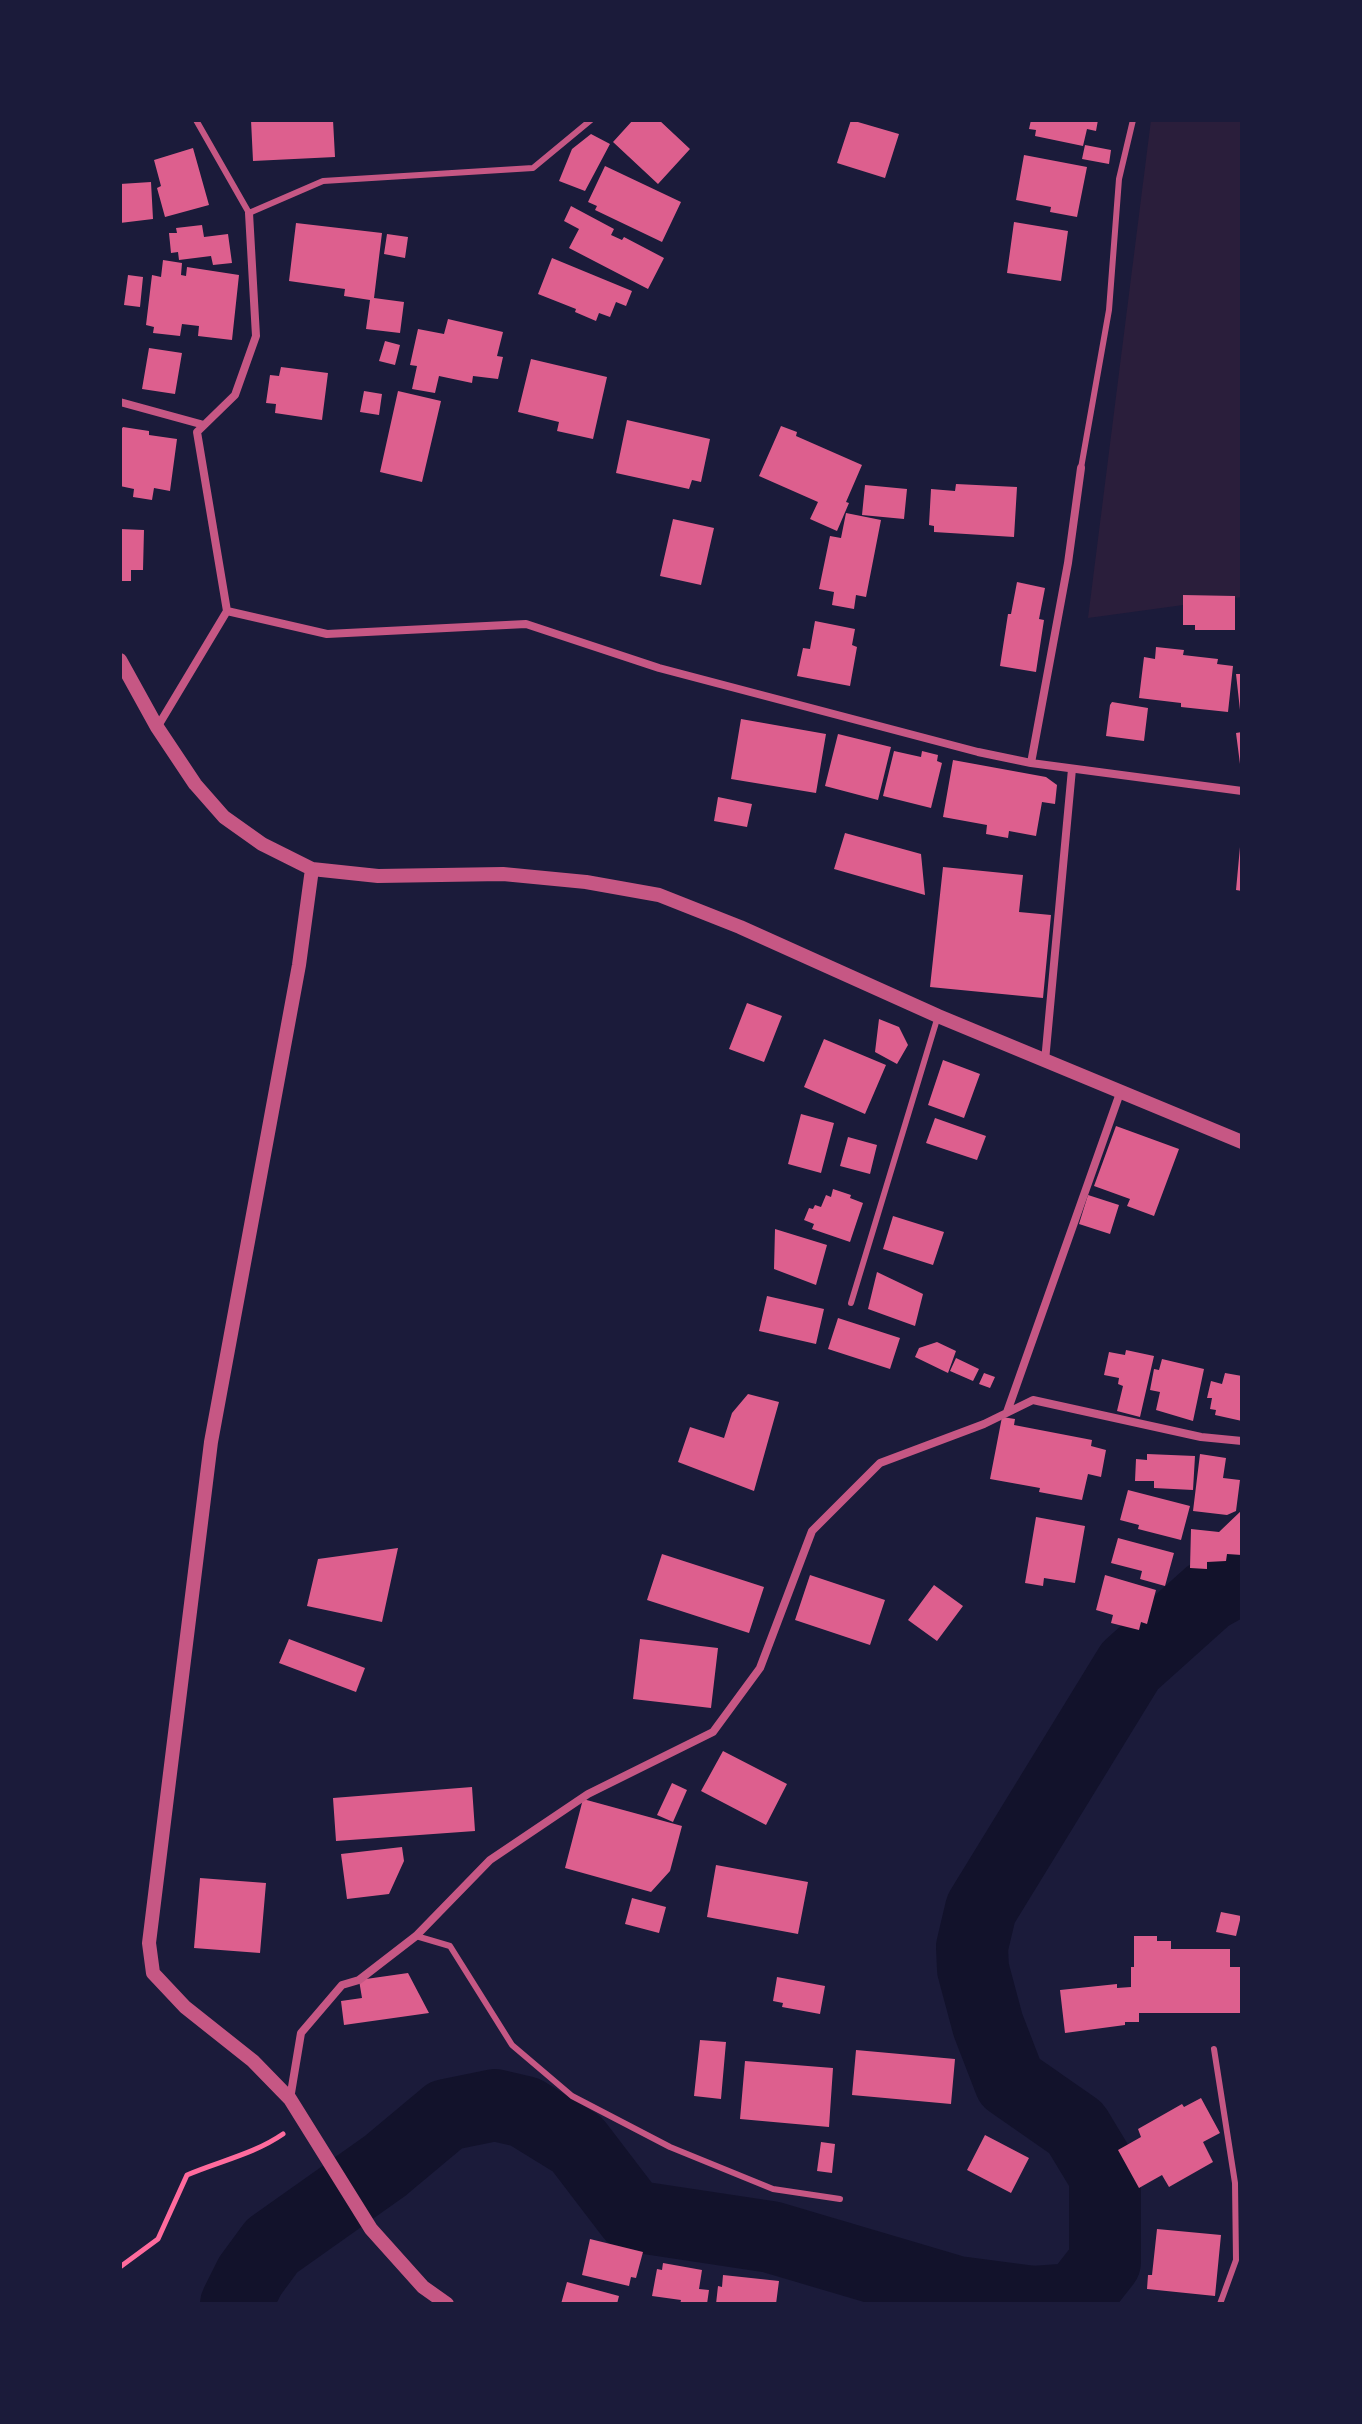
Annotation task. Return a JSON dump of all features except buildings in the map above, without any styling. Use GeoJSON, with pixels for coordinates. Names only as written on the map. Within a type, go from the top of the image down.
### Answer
{"type":"FeatureCollection","features":[{"type":"Feature","properties":{"kind":"street"},"geometry":{"type":"LineString","coordinates":[[157,727],[227,611],[197,432],[235,395],[256,336],[249,213]]}},
{"type":"Feature","properties":{"kind":"street"},"geometry":{"type":"LineString","coordinates":[[120,402],[204,425]]}},
{"type":"Feature","properties":{"kind":"street"},"geometry":{"type":"LineString","coordinates":[[1031,763],[1068,563],[1081,468]]}},
{"type":"Feature","properties":{"kind":"street"},"geometry":{"type":"LineString","coordinates":[[227,611],[327,634],[526,624],[659,668],[978,752],[1031,763],[1242,791]]}},
{"type":"Feature","properties":{"kind":"street"},"geometry":{"type":"LineString","coordinates":[[120,660],[157,727],[195,784],[224,817],[262,844],[312,869],[378,876],[503,874],[586,882],[659,895],[740,927],[938,1016],[1242,1142]]}},
{"type":"Feature","properties":{"kind":"street"},"geometry":{"type":"LineString","coordinates":[[1045,1061],[1072,769]]}},
{"type":"Feature","properties":{"kind":"street"},"geometry":{"type":"LineString","coordinates":[[312,869],[299,965],[211,1442],[149,1943],[153,1973],[185,2007],[253,2061],[290,2099],[371,2229],[423,2287],[447,2304]]}},
{"type":"Feature","properties":{"kind":"street"},"geometry":{"type":"LineString","coordinates":[[1007,1413],[1120,1093]]}},
{"type":"Feature","properties":{"kind":"street"},"geometry":{"type":"LineString","coordinates":[[290,2099],[301,2033],[342,1985],[359,1980],[416,1936],[490,1860],[588,1794],[713,1732],[760,1668],[812,1531],[880,1463],[984,1424],[1033,1400],[1201,1437],[1242,1441]]}},
{"type":"Feature","properties":{"kind":"lane"},"geometry":{"type":"LineString","coordinates":[[196,120],[249,213],[323,181],[533,168],[591,120]]}},
{"type":"Feature","properties":{"kind":"lane"},"geometry":{"type":"LineString","coordinates":[[1081,468],[1109,310],[1119,179],[1133,120]]}},
{"type":"Feature","properties":{"kind":"lane"},"geometry":{"type":"LineString","coordinates":[[851,1303],[938,1016]]}},
{"type":"Feature","properties":{"kind":"lane"},"geometry":{"type":"LineString","coordinates":[[416,1936],[450,1946],[512,2045],[572,2096],[670,2147],[773,2189],[840,2199]]}},
{"type":"Feature","properties":{"kind":"lane"},"geometry":{"type":"LineString","coordinates":[[1214,2049],[1235,2183],[1236,2260],[1220,2304]]}},
{"type":"Feature","properties":{"kind":"path"},"geometry":{"type":"LineString","coordinates":[[120,2267],[158,2239],[187,2175],[221,2160],[260,2150],[306,2123]]}},
{"type":"Feature","properties":{"kind":"shaded area"},"geometry":{"type":"Polygon","coordinates":[[[1151,120],[1242,120],[1242,597],[1088,618],[1151,120]]]}},
{"type":"Feature","properties":{"kind":"waterway"},"geometry":{"type":"LineString","coordinates":[[236,2304],[250,2276],[272,2246],[385,2166],[446,2115],[495,2105],[525,2112],[577,2144],[632,2216],[771,2237],[957,2292],[1033,2302],[1076,2299],[1105,2262],[1105,2176],[1076,2128],[1010,2082],[988,2025],[973,1969],[972,1947],[981,1909],[1130,1666],[1208,1596],[1242,1577]]}}]}
